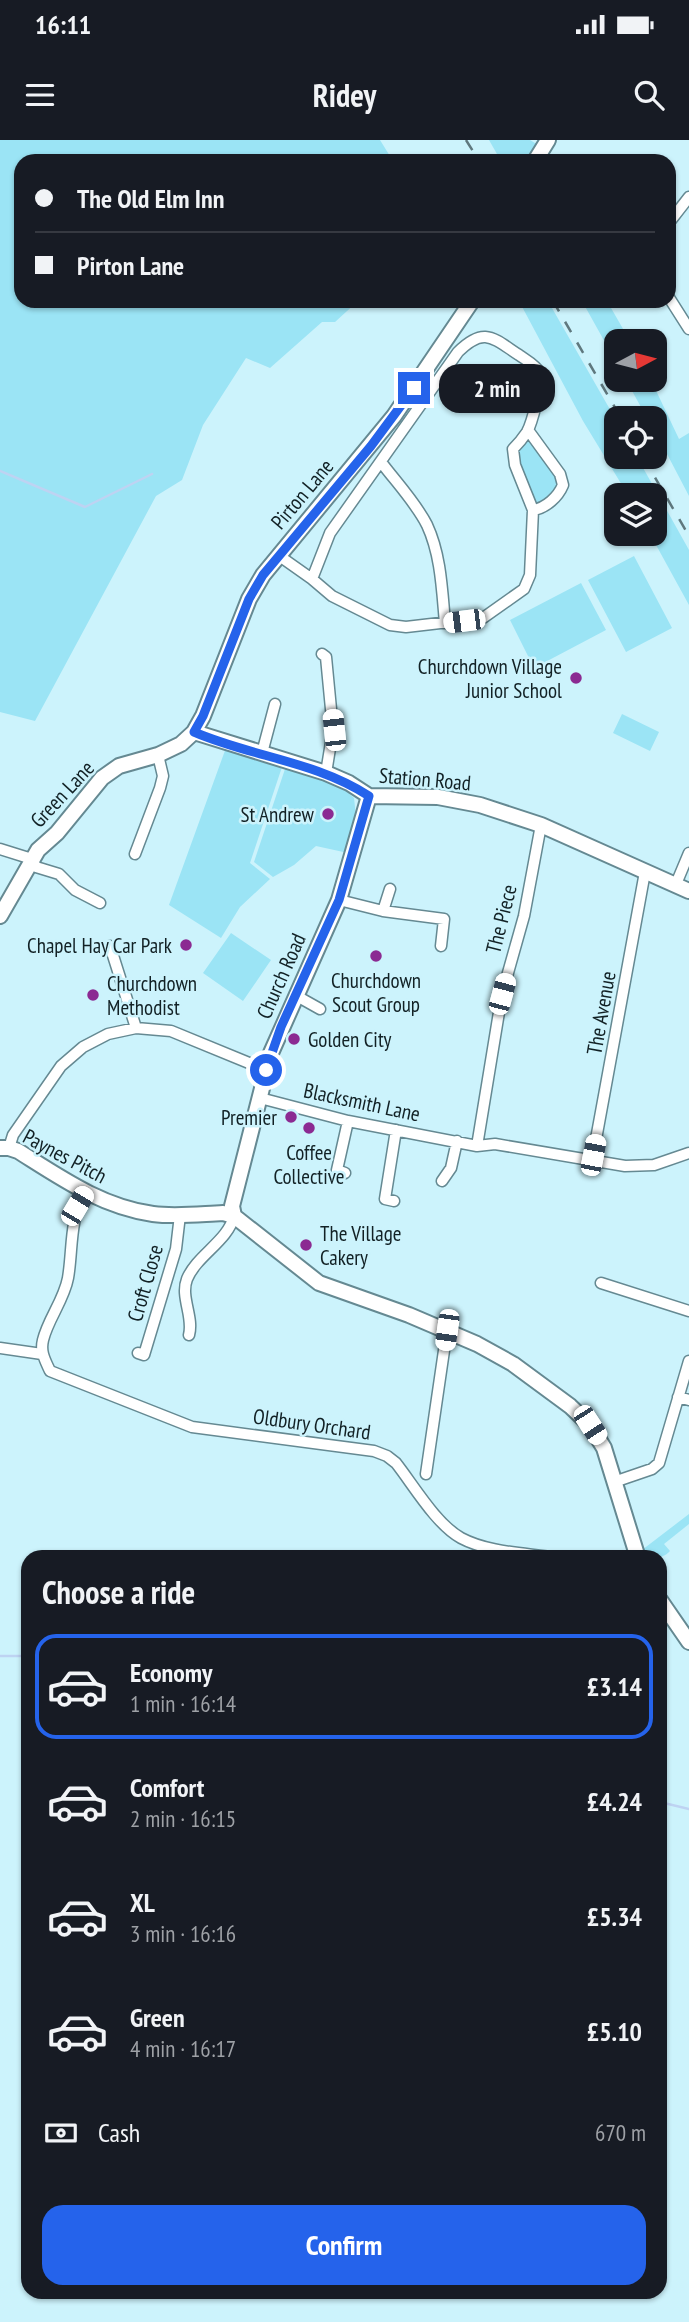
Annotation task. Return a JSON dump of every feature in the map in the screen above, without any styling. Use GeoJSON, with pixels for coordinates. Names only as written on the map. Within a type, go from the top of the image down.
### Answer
{"type":"FeatureCollection","features":[{"type":"Feature","properties":{"kind":"street"},"geometry":{"type":"LineString","coordinates":[[676,214],[689,197]]}},
{"type":"Feature","properties":{"kind":"street","name":"Pirton Lane"},"geometry":{"type":"LineString","coordinates":[[194,732],[203,716],[249,599],[278,555],[394,416],[467,308]]}},
{"type":"Feature","properties":{"kind":"street"},"geometry":{"type":"LineString","coordinates":[[674,308],[687,332]]}},
{"type":"Feature","properties":{"kind":"street"},"geometry":{"type":"LineString","coordinates":[[278,555],[332,596],[390,625],[406,627],[484,618],[524,589],[530,575],[533,510],[515,465],[513,449],[528,430],[541,384],[541,374],[535,366],[494,338],[483,336],[470,340],[458,352],[330,533],[312,579]]}},
{"type":"Feature","properties":{"kind":"street"},"geometry":{"type":"LineString","coordinates":[[528,430],[560,474],[563,485],[560,494],[541,509],[533,510]]}},
{"type":"Feature","properties":{"kind":"street"},"geometry":{"type":"LineString","coordinates":[[381,462],[425,522],[433,538],[438,557],[445,623]]}},
{"type":"Feature","properties":{"kind":"street"},"geometry":{"type":"LineString","coordinates":[[326,773],[334,730],[328,655]]}},
{"type":"Feature","properties":{"kind":"street"},"geometry":{"type":"LineString","coordinates":[[262,753],[270,709]]}},
{"type":"Feature","properties":{"kind":"street","name":"Station Road"},"geometry":{"type":"LineString","coordinates":[[194,732],[326,773],[369,796],[438,797],[480,805],[541,825],[682,888]]}},
{"type":"Feature","properties":{"kind":"street","name":"Green Lane"},"geometry":{"type":"LineString","coordinates":[[0,849],[32,859],[103,778],[119,766],[158,755],[181,744],[194,732]]}},
{"type":"Feature","properties":{"kind":"street"},"geometry":{"type":"LineString","coordinates":[[135,854],[163,776],[158,755]]}},
{"type":"Feature","properties":{"kind":"street","name":"Church Road"},"geometry":{"type":"LineString","coordinates":[[234,1216],[232,1206],[266,1070],[295,995],[339,900],[369,796]]}},
{"type":"Feature","properties":{"kind":"street","name":"The Piece"},"geometry":{"type":"LineString","coordinates":[[477,1146],[502,994],[524,916],[541,825]]}},
{"type":"Feature","properties":{"kind":"street"},"geometry":{"type":"LineString","coordinates":[[682,888],[689,853]]}},
{"type":"Feature","properties":{"kind":"street"},"geometry":{"type":"LineString","coordinates":[[32,859],[36,867],[59,874],[75,890],[100,903]]}},
{"type":"Feature","properties":{"kind":"street"},"geometry":{"type":"LineString","coordinates":[[0,915],[32,859]]}},
{"type":"Feature","properties":{"kind":"street","name":"The Avenue"},"geometry":{"type":"LineString","coordinates":[[592,1161],[645,872]]}},
{"type":"Feature","properties":{"kind":"street"},"geometry":{"type":"LineString","coordinates":[[383,911],[390,889]]}},
{"type":"Feature","properties":{"kind":"street"},"geometry":{"type":"LineString","coordinates":[[339,900],[383,911],[444,919],[441,946]]}},
{"type":"Feature","properties":{"kind":"street"},"geometry":{"type":"LineString","coordinates":[[110,946],[136,1028]]}},
{"type":"Feature","properties":{"kind":"street"},"geometry":{"type":"LineString","coordinates":[[295,995],[320,1009]]}},
{"type":"Feature","properties":{"kind":"street"},"geometry":{"type":"LineString","coordinates":[[5,1148],[61,1066],[89,1044],[108,1034],[136,1028],[171,1031],[266,1070]]}},
{"type":"Feature","properties":{"kind":"street","name":"Blacksmith Lane"},"geometry":{"type":"LineString","coordinates":[[260,1098],[348,1121],[477,1146],[495,1144],[625,1166],[654,1165],[689,1153]]}},
{"type":"Feature","properties":{"kind":"street"},"geometry":{"type":"LineString","coordinates":[[337,1170],[348,1121]]}},
{"type":"Feature","properties":{"kind":"street"},"geometry":{"type":"LineString","coordinates":[[386,1199],[396,1130]]}},
{"type":"Feature","properties":{"kind":"street"},"geometry":{"type":"LineString","coordinates":[[442,1181],[451,1168],[457,1141]]}},
{"type":"Feature","properties":{"kind":"street","name":"Paynes Pitch"},"geometry":{"type":"LineString","coordinates":[[5,1148],[85,1194],[126,1209],[154,1214],[223,1213],[234,1216]]}},
{"type":"Feature","properties":{"kind":"street"},"geometry":{"type":"LineString","coordinates":[[0,1348],[42,1354],[43,1340],[67,1280],[77,1206],[85,1194]]}},
{"type":"Feature","properties":{"kind":"street","name":"Croft Close"},"geometry":{"type":"LineString","coordinates":[[138,1353],[144,1355],[172,1262],[180,1215]]}},
{"type":"Feature","properties":{"kind":"street"},"geometry":{"type":"LineString","coordinates":[[193,1328],[186,1294],[187,1280],[203,1257],[232,1226],[234,1216],[319,1283],[447,1330],[513,1364],[570,1406],[590,1425],[604,1448],[635,1550]]}},
{"type":"Feature","properties":{"kind":"street"},"geometry":{"type":"LineString","coordinates":[[601,1283],[689,1311]]}},
{"type":"Feature","properties":{"kind":"street"},"geometry":{"type":"LineString","coordinates":[[426,1474],[447,1330]]}},
{"type":"Feature","properties":{"kind":"street","name":"Oldbury Orchard"},"geometry":{"type":"LineString","coordinates":[[42,1354],[50,1371],[192,1427],[374,1451],[387,1456],[396,1463],[444,1525],[459,1537],[478,1545],[508,1550]]}},
{"type":"Feature","properties":{"kind":"street"},"geometry":{"type":"LineString","coordinates":[[614,1482],[652,1469],[659,1462],[684,1398],[689,1361]]}},
{"type":"Feature","properties":{"kind":"street"},"geometry":{"type":"LineString","coordinates":[[667,1610],[689,1642]]}},
{"type":"Feature","properties":{"kind":"shaded area"},"geometry":{"type":"Polygon","coordinates":[[[0,140],[380,140],[389,154],[14,154],[14,308],[350,308],[335,322],[322,322],[270,368],[246,358],[203,425],[182,480],[156,496],[35,721],[0,712],[0,140]]]}},
{"type":"Feature","properties":{"kind":"shaded area"},"geometry":{"type":"Polygon","coordinates":[[[489,140],[530,140],[543,148],[539,154],[497,154],[489,140]]]}},
{"type":"Feature","properties":{"kind":"shaded area"},"geometry":{"type":"Polygon","coordinates":[[[523,308],[552,308],[608,406],[604,406],[604,456],[523,308]]]}},
{"type":"Feature","properties":{"kind":"shaded area"},"geometry":{"type":"Polygon","coordinates":[[[586,308],[611,308],[623,329],[604,329],[604,340],[586,308]]]}},
{"type":"Feature","properties":{"kind":"shaded area"},"geometry":{"type":"Polygon","coordinates":[[[633,392],[657,392],[663,406],[640,406],[633,392]]]}},
{"type":"Feature","properties":{"kind":"shaded area"},"geometry":{"type":"Polygon","coordinates":[[[667,414],[679,439],[689,433],[689,496],[667,454],[667,414]]]}},
{"type":"Feature","properties":{"kind":"shaded area"},"geometry":{"type":"Polygon","coordinates":[[[528,430],[563,485],[533,510],[513,449],[528,430]]]}},
{"type":"Feature","properties":{"kind":"shaded area"},"geometry":{"type":"Polygon","coordinates":[[[612,469],[644,469],[652,483],[621,483],[612,469]]]}},
{"type":"Feature","properties":{"kind":"shaded area"},"geometry":{"type":"Polygon","coordinates":[[[667,511],[689,550],[689,605],[657,546],[667,546],[667,511]]]}},
{"type":"Feature","properties":{"kind":"shaded area"},"geometry":{"type":"Polygon","coordinates":[[[634,556],[672,628],[626,652],[588,580],[634,556]]]}},
{"type":"Feature","properties":{"kind":"shaded area"},"geometry":{"type":"Polygon","coordinates":[[[581,583],[606,630],[534,668],[510,620],[581,583]]]}},
{"type":"Feature","properties":{"kind":"shaded area"},"geometry":{"type":"Polygon","coordinates":[[[622,714],[659,732],[650,751],[613,733],[622,714]]]}},
{"type":"Feature","properties":{"kind":"shaded area"},"geometry":{"type":"Polygon","coordinates":[[[227,745],[283,764],[250,863],[270,879],[240,907],[221,938],[169,905],[227,745]]]}},
{"type":"Feature","properties":{"kind":"shaded area"},"geometry":{"type":"Polygon","coordinates":[[[286,766],[342,787],[354,798],[356,816],[348,853],[316,846],[294,865],[273,877],[254,862],[286,766]]]}},
{"type":"Feature","properties":{"kind":"shaded area"},"geometry":{"type":"Polygon","coordinates":[[[231,933],[271,960],[243,1001],[203,973],[231,933]]]}},
{"type":"Feature","properties":{"kind":"shaded area"},"geometry":{"type":"Polygon","coordinates":[[[689,1514],[689,1524],[664,1544],[670,1551],[667,1554],[667,1550],[642,1550],[689,1514]]]}},
{"type":"Feature","properties":{"kind":"waterway"},"geometry":{"type":"LineString","coordinates":[[0,471],[85,507],[152,474]]}},
{"type":"Feature","properties":{"kind":"waterway"},"geometry":{"type":"LineString","coordinates":[[0,1656],[21,1656]]}},
{"type":"Feature","properties":{"kind":"waterway"},"geometry":{"type":"LineString","coordinates":[[667,1804],[689,1809]]}},
{"type":"Feature","properties":{"kind":"railway"},"geometry":{"type":"LineString","coordinates":[[466,140],[475,154]]}},
{"type":"Feature","properties":{"kind":"railway"},"geometry":{"type":"LineString","coordinates":[[557,308],[614,406]]}},
{"type":"Feature","properties":{"kind":"railway"},"geometry":{"type":"LineString","coordinates":[[650,469],[689,536]]}},
{"type":"Feature","properties":{"kind":"place","name":"Churchdown Village Junior School"},"geometry":{"type":"Point","coordinates":[576,678]}},
{"type":"Feature","properties":{"kind":"place","name":"St Andrew"},"geometry":{"type":"Point","coordinates":[328,814]}},
{"type":"Feature","properties":{"kind":"place","name":"Chapel Hay Car Park"},"geometry":{"type":"Point","coordinates":[186,945]}},
{"type":"Feature","properties":{"kind":"place","name":"Churchdown Scout Group"},"geometry":{"type":"Point","coordinates":[376,956]}},
{"type":"Feature","properties":{"kind":"place","name":"Churchdown Methodist"},"geometry":{"type":"Point","coordinates":[93,995]}},
{"type":"Feature","properties":{"kind":"place","name":"Golden City"},"geometry":{"type":"Point","coordinates":[294,1039]}},
{"type":"Feature","properties":{"kind":"place","name":"Premier"},"geometry":{"type":"Point","coordinates":[291,1117]}},
{"type":"Feature","properties":{"kind":"place","name":"Coffee Collective"},"geometry":{"type":"Point","coordinates":[309,1128]}},
{"type":"Feature","properties":{"kind":"place","name":"The Village Cakery"},"geometry":{"type":"Point","coordinates":[306,1245]}},
{"type":"Feature","properties":{"kind":"route"},"geometry":{"type":"LineString","coordinates":[[266,1070],[281,1027],[339,900],[369,796],[326,773],[194,732],[203,716],[249,599],[263,575],[371,446],[414,388]]}}]}
